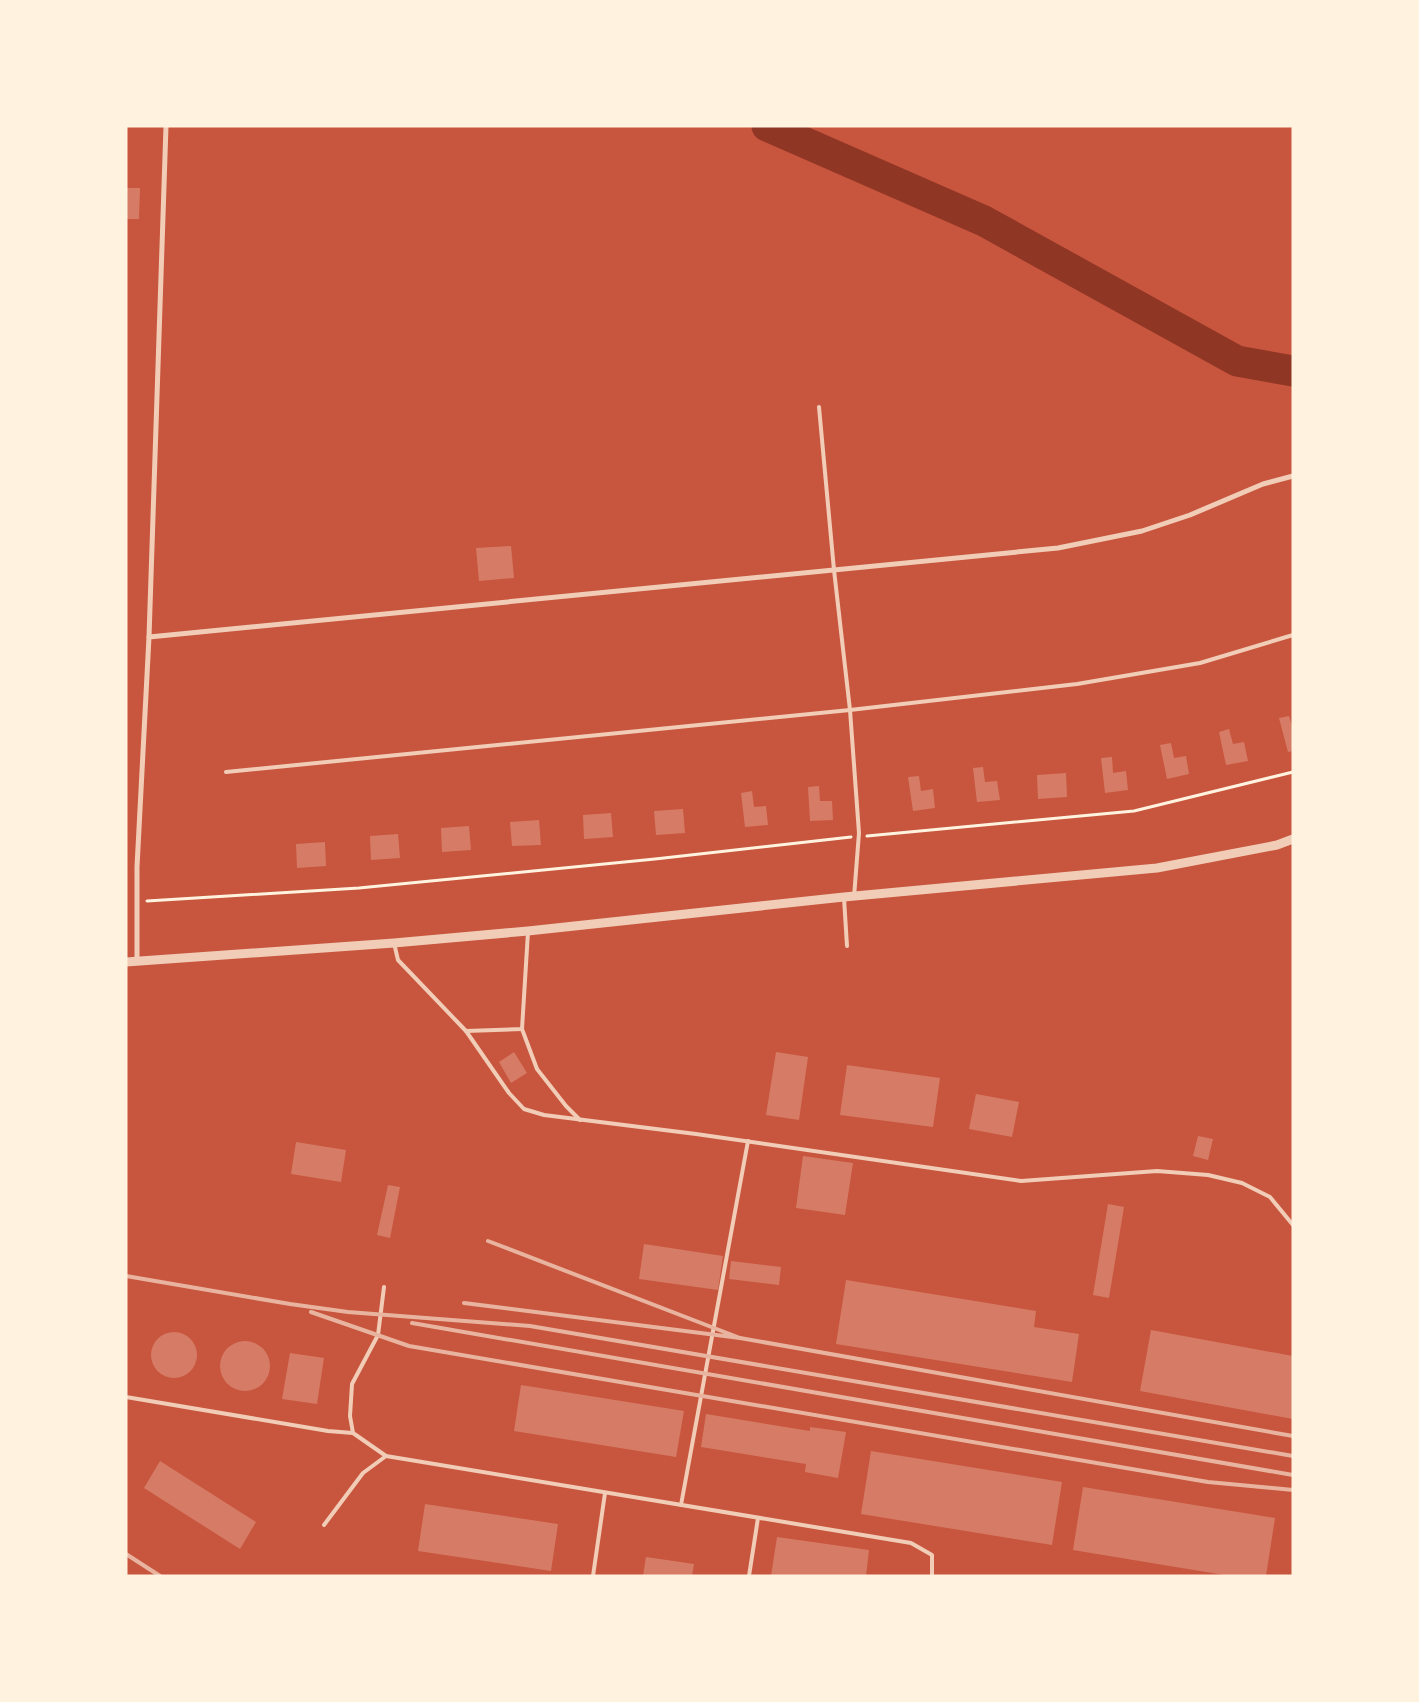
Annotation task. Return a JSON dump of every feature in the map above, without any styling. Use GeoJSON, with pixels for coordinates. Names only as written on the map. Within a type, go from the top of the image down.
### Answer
{"type":"FeatureCollection","features":[{"type":"Feature","properties":{"kind":"street"},"geometry":{"type":"LineString","coordinates":[[138,961],[137,867],[149,637],[166,126]]}},
{"type":"Feature","properties":{"kind":"street"},"geometry":{"type":"LineString","coordinates":[[149,637],[1058,548],[1142,531],[1190,515],[1263,484],[1293,476]]}},
{"type":"Feature","properties":{"kind":"street"},"geometry":{"type":"LineString","coordinates":[[126,962],[394,943],[528,931],[854,896],[1157,868],[1277,845],[1293,839]]}},
{"type":"Feature","properties":{"kind":"lane"},"geometry":{"type":"LineString","coordinates":[[819,407],[834,570],[850,710],[859,836],[854,896]]}},
{"type":"Feature","properties":{"kind":"lane"},"geometry":{"type":"LineString","coordinates":[[226,772],[850,710],[1077,684],[1200,663],[1293,635]]}},
{"type":"Feature","properties":{"kind":"lane"},"geometry":{"type":"LineString","coordinates":[[844,898],[847,946]]}},
{"type":"Feature","properties":{"kind":"lane"},"geometry":{"type":"LineString","coordinates":[[528,931],[522,1029],[537,1069],[566,1106],[580,1120]]}},
{"type":"Feature","properties":{"kind":"lane"},"geometry":{"type":"LineString","coordinates":[[394,943],[398,960],[466,1030],[509,1093],[524,1109],[544,1116],[748,1141],[1021,1181],[1157,1171],[1208,1175],[1242,1183],[1270,1197],[1293,1225]]}},
{"type":"Feature","properties":{"kind":"lane"},"geometry":{"type":"LineString","coordinates":[[466,1030],[522,1029]]}},
{"type":"Feature","properties":{"kind":"lane"},"geometry":{"type":"LineString","coordinates":[[681,1505],[748,1141]]}},
{"type":"Feature","properties":{"kind":"lane"},"geometry":{"type":"LineString","coordinates":[[353,1433],[350,1416],[352,1384],[378,1335],[384,1287]]}},
{"type":"Feature","properties":{"kind":"lane"},"geometry":{"type":"LineString","coordinates":[[126,1397],[328,1431],[353,1433],[386,1456],[911,1543],[932,1554],[932,1576]]}},
{"type":"Feature","properties":{"kind":"lane"},"geometry":{"type":"LineString","coordinates":[[324,1525],[363,1473],[386,1456]]}},
{"type":"Feature","properties":{"kind":"lane"},"geometry":{"type":"LineString","coordinates":[[593,1576],[605,1493]]}},
{"type":"Feature","properties":{"kind":"lane"},"geometry":{"type":"LineString","coordinates":[[749,1576],[758,1518]]}},
{"type":"Feature","properties":{"kind":"path"},"geometry":{"type":"LineString","coordinates":[[137,902],[359,888],[655,859],[859,836],[1134,811],[1293,772]]}},
{"type":"Feature","properties":{"kind":"building"},"geometry":{"type":"Polygon","coordinates":[[[126,188],[140,188],[139,219],[126,219],[126,188]]]}},
{"type":"Feature","properties":{"kind":"building"},"geometry":{"type":"Polygon","coordinates":[[[511,546],[514,578],[479,581],[476,548],[511,546]]]}},
{"type":"Feature","properties":{"kind":"building"},"geometry":{"type":"Polygon","coordinates":[[[1289,716],[1293,729],[1293,751],[1288,752],[1279,718],[1289,716]]]}},
{"type":"Feature","properties":{"kind":"building"},"geometry":{"type":"Polygon","coordinates":[[[1229,729],[1233,744],[1244,742],[1248,761],[1226,765],[1219,732],[1229,729]]]}},
{"type":"Feature","properties":{"kind":"building"},"geometry":{"type":"Polygon","coordinates":[[[1171,743],[1174,758],[1186,756],[1189,774],[1167,779],[1160,745],[1171,743]]]}},
{"type":"Feature","properties":{"kind":"building"},"geometry":{"type":"Polygon","coordinates":[[[1112,757],[1113,773],[1126,771],[1128,790],[1105,793],[1101,758],[1112,757]]]}},
{"type":"Feature","properties":{"kind":"building"},"geometry":{"type":"Polygon","coordinates":[[[983,767],[985,782],[997,781],[1000,800],[977,802],[973,768],[983,767]]]}},
{"type":"Feature","properties":{"kind":"building"},"geometry":{"type":"Polygon","coordinates":[[[1066,773],[1067,797],[1038,799],[1037,775],[1066,773]]]}},
{"type":"Feature","properties":{"kind":"building"},"geometry":{"type":"Polygon","coordinates":[[[919,776],[921,791],[933,789],[935,808],[913,811],[908,777],[919,776]]]}},
{"type":"Feature","properties":{"kind":"building"},"geometry":{"type":"Polygon","coordinates":[[[819,786],[820,801],[832,801],[833,820],[810,821],[808,787],[819,786]]]}},
{"type":"Feature","properties":{"kind":"building"},"geometry":{"type":"Polygon","coordinates":[[[752,791],[754,807],[766,806],[768,825],[745,827],[741,793],[752,791]]]}},
{"type":"Feature","properties":{"kind":"building"},"geometry":{"type":"Polygon","coordinates":[[[683,809],[685,833],[656,835],[654,811],[683,809]]]}},
{"type":"Feature","properties":{"kind":"building"},"geometry":{"type":"Polygon","coordinates":[[[611,813],[613,837],[584,839],[583,815],[611,813]]]}},
{"type":"Feature","properties":{"kind":"building"},"geometry":{"type":"Polygon","coordinates":[[[539,820],[541,845],[512,846],[510,822],[539,820]]]}},
{"type":"Feature","properties":{"kind":"building"},"geometry":{"type":"Polygon","coordinates":[[[469,826],[471,850],[442,852],[441,828],[469,826]]]}},
{"type":"Feature","properties":{"kind":"building"},"geometry":{"type":"Polygon","coordinates":[[[398,834],[400,858],[371,860],[370,836],[398,834]]]}},
{"type":"Feature","properties":{"kind":"building"},"geometry":{"type":"Polygon","coordinates":[[[325,842],[326,866],[297,868],[296,844],[325,842]]]}},
{"type":"Feature","properties":{"kind":"building"},"geometry":{"type":"Polygon","coordinates":[[[514,1052],[527,1073],[511,1083],[499,1062],[514,1052]]]}},
{"type":"Feature","properties":{"kind":"building"},"geometry":{"type":"Polygon","coordinates":[[[776,1052],[808,1057],[799,1120],[766,1115],[776,1052]]]}},
{"type":"Feature","properties":{"kind":"building"},"geometry":{"type":"Polygon","coordinates":[[[847,1065],[940,1078],[933,1127],[840,1115],[847,1065]]]}},
{"type":"Feature","properties":{"kind":"building"},"geometry":{"type":"Polygon","coordinates":[[[976,1094],[1019,1102],[1012,1137],[969,1129],[976,1094]]]}},
{"type":"Feature","properties":{"kind":"building"},"geometry":{"type":"Polygon","coordinates":[[[1198,1136],[1213,1139],[1208,1160],[1193,1156],[1198,1136]]]}},
{"type":"Feature","properties":{"kind":"building"},"geometry":{"type":"Polygon","coordinates":[[[296,1142],[346,1150],[341,1182],[291,1174],[296,1142]]]}},
{"type":"Feature","properties":{"kind":"building"},"geometry":{"type":"Polygon","coordinates":[[[803,1156],[853,1163],[845,1215],[796,1208],[803,1156]]]}},
{"type":"Feature","properties":{"kind":"building"},"geometry":{"type":"Polygon","coordinates":[[[388,1185],[400,1187],[390,1238],[377,1235],[388,1185]]]}},
{"type":"Feature","properties":{"kind":"building"},"geometry":{"type":"Polygon","coordinates":[[[1108,1204],[1124,1207],[1109,1298],[1093,1295],[1108,1204]]]}},
{"type":"Feature","properties":{"kind":"building"},"geometry":{"type":"Polygon","coordinates":[[[644,1244],[723,1256],[718,1290],[639,1279],[644,1244]]]}},
{"type":"Feature","properties":{"kind":"building"},"geometry":{"type":"Polygon","coordinates":[[[731,1261],[781,1267],[779,1285],[729,1279],[731,1261]]]}},
{"type":"Feature","properties":{"kind":"building"},"geometry":{"type":"Polygon","coordinates":[[[846,1280],[1036,1311],[1034,1327],[1079,1334],[1072,1382],[836,1344],[846,1280]]]}},
{"type":"Feature","properties":{"kind":"building"},"geometry":{"type":"Polygon","coordinates":[[[1151,1330],[1293,1356],[1293,1419],[1140,1391],[1151,1330]]]}},
{"type":"Feature","properties":{"kind":"building"},"geometry":{"type":"Polygon","coordinates":[[[179,1332],[183,1333],[193,1342],[196,1346],[196,1364],[187,1374],[179,1378],[169,1378],[161,1374],[152,1364],[151,1350],[155,1342],[165,1333],[179,1332]]]}},
{"type":"Feature","properties":{"kind":"building"},"geometry":{"type":"Polygon","coordinates":[[[245,1341],[255,1343],[263,1348],[268,1356],[270,1366],[268,1376],[263,1384],[255,1389],[245,1391],[235,1389],[227,1384],[222,1376],[220,1366],[222,1356],[227,1348],[235,1343],[245,1341]]]}},
{"type":"Feature","properties":{"kind":"building"},"geometry":{"type":"Polygon","coordinates":[[[290,1353],[324,1358],[317,1404],[282,1399],[290,1353]]]}},
{"type":"Feature","properties":{"kind":"building"},"geometry":{"type":"Polygon","coordinates":[[[521,1385],[684,1411],[676,1457],[514,1431],[521,1385]]]}},
{"type":"Feature","properties":{"kind":"building"},"geometry":{"type":"Polygon","coordinates":[[[706,1414],[810,1431],[810,1427],[846,1432],[838,1478],[805,1472],[806,1464],[701,1447],[706,1414]]]}},
{"type":"Feature","properties":{"kind":"building"},"geometry":{"type":"Polygon","coordinates":[[[871,1451],[1062,1482],[1052,1545],[861,1514],[871,1451]]]}},
{"type":"Feature","properties":{"kind":"building"},"geometry":{"type":"Polygon","coordinates":[[[160,1461],[256,1522],[240,1549],[144,1488],[160,1461]]]}},
{"type":"Feature","properties":{"kind":"building"},"geometry":{"type":"Polygon","coordinates":[[[1083,1487],[1275,1518],[1266,1576],[1230,1576],[1073,1550],[1083,1487]]]}},
{"type":"Feature","properties":{"kind":"building"},"geometry":{"type":"Polygon","coordinates":[[[425,1504],[558,1524],[551,1571],[418,1551],[425,1504]]]}},
{"type":"Feature","properties":{"kind":"building"},"geometry":{"type":"Polygon","coordinates":[[[777,1537],[869,1550],[866,1576],[771,1576],[777,1537]]]}},
{"type":"Feature","properties":{"kind":"building"},"geometry":{"type":"Polygon","coordinates":[[[646,1557],[694,1564],[692,1576],[643,1576],[646,1557]]]}},
{"type":"Feature","properties":{"kind":"waterway"},"geometry":{"type":"LineString","coordinates":[[767,126],[984,221],[1237,361],[1293,371]]}},
{"type":"Feature","properties":{"kind":"railway"},"geometry":{"type":"LineString","coordinates":[[464,1303],[740,1338],[488,1241]]}},
{"type":"Feature","properties":{"kind":"railway"},"geometry":{"type":"LineString","coordinates":[[126,1276],[348,1312],[530,1326],[1293,1456]]}},
{"type":"Feature","properties":{"kind":"railway"},"geometry":{"type":"LineString","coordinates":[[311,1312],[409,1346],[1208,1482],[1293,1490]]}},
{"type":"Feature","properties":{"kind":"railway"},"geometry":{"type":"LineString","coordinates":[[412,1323],[1293,1475]]}},
{"type":"Feature","properties":{"kind":"railway"},"geometry":{"type":"LineString","coordinates":[[740,1338],[1293,1436]]}},
{"type":"Feature","properties":{"kind":"railway"},"geometry":{"type":"LineString","coordinates":[[126,1554],[160,1576]]}}]}
